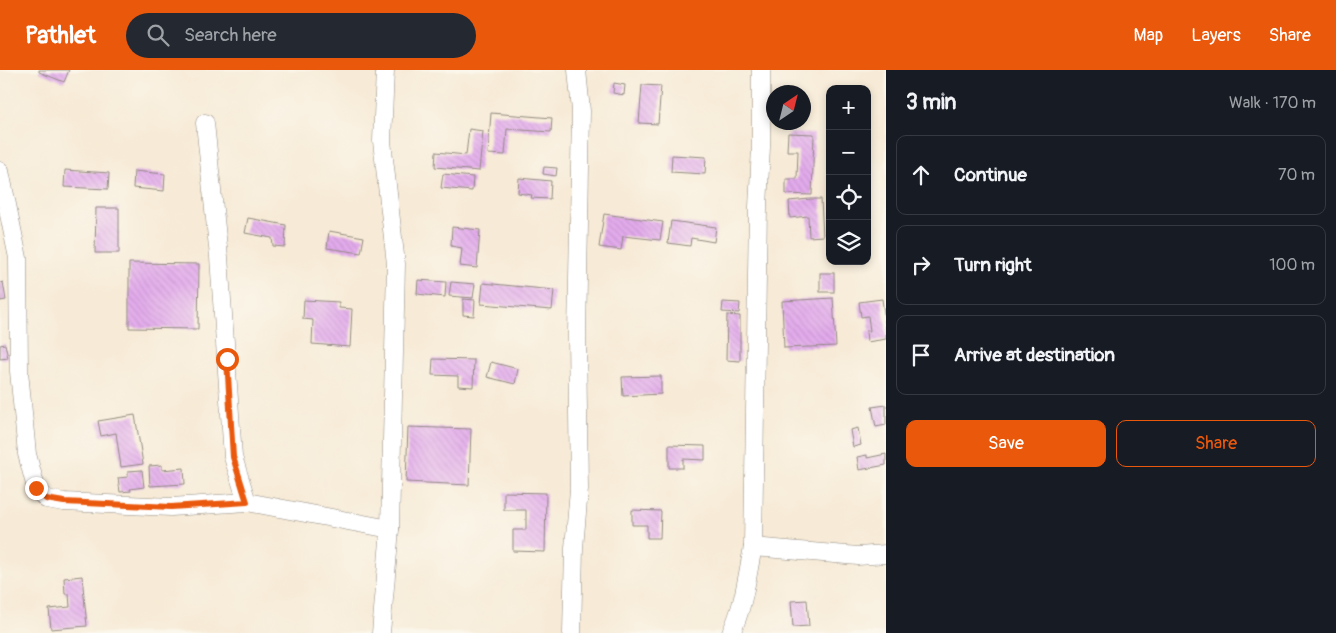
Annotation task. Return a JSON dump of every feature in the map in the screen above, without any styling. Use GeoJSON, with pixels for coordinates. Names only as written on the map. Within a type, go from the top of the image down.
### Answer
{"type":"FeatureCollection","features":[{"type":"Feature","properties":{"kind":"street"},"geometry":{"type":"LineString","coordinates":[[381,633],[390,529],[396,264],[382,141],[385,70]]}},
{"type":"Feature","properties":{"kind":"street"},"geometry":{"type":"LineString","coordinates":[[572,633],[574,548],[578,490],[577,335],[581,111],[578,70]]}},
{"type":"Feature","properties":{"kind":"street"},"geometry":{"type":"LineString","coordinates":[[731,633],[745,589],[753,547],[761,70]]}},
{"type":"Feature","properties":{"kind":"street"},"geometry":{"type":"LineString","coordinates":[[205,123],[219,257],[233,457],[247,502]]}},
{"type":"Feature","properties":{"kind":"street"},"geometry":{"type":"LineString","coordinates":[[0,171],[18,258],[19,371],[27,454],[36,488],[46,499],[64,502],[171,507],[247,502],[390,529]]}},
{"type":"Feature","properties":{"kind":"street"},"geometry":{"type":"LineString","coordinates":[[0,255],[18,258]]}},
{"type":"Feature","properties":{"kind":"street"},"geometry":{"type":"LineString","coordinates":[[753,547],[858,556],[886,554]]}},
{"type":"Feature","properties":{"kind":"building"},"geometry":{"type":"Polygon","coordinates":[[[39,70],[69,70],[64,82],[39,72],[39,70]]]}},
{"type":"Feature","properties":{"kind":"building"},"geometry":{"type":"Polygon","coordinates":[[[614,83],[625,85],[624,95],[613,93],[614,83]]]}},
{"type":"Feature","properties":{"kind":"building"},"geometry":{"type":"Polygon","coordinates":[[[642,85],[661,86],[658,124],[639,123],[642,85]]]}},
{"type":"Feature","properties":{"kind":"building"},"geometry":{"type":"Polygon","coordinates":[[[491,113],[552,118],[551,132],[507,129],[505,155],[488,154],[491,113]]]}},
{"type":"Feature","properties":{"kind":"building"},"geometry":{"type":"Polygon","coordinates":[[[469,129],[483,131],[479,171],[435,167],[436,152],[466,155],[469,129]]]}},
{"type":"Feature","properties":{"kind":"building"},"geometry":{"type":"Polygon","coordinates":[[[788,133],[814,134],[812,195],[786,194],[786,179],[797,179],[798,151],[787,151],[788,133]]]}},
{"type":"Feature","properties":{"kind":"building"},"geometry":{"type":"Polygon","coordinates":[[[672,155],[706,157],[705,174],[671,172],[672,155]]]}},
{"type":"Feature","properties":{"kind":"building"},"geometry":{"type":"Polygon","coordinates":[[[544,167],[557,168],[556,176],[543,174],[544,167]]]}},
{"type":"Feature","properties":{"kind":"building"},"geometry":{"type":"Polygon","coordinates":[[[65,170],[109,173],[108,189],[64,187],[65,170]]]}},
{"type":"Feature","properties":{"kind":"building"},"geometry":{"type":"Polygon","coordinates":[[[134,171],[165,174],[164,191],[133,188],[134,171]]]}},
{"type":"Feature","properties":{"kind":"building"},"geometry":{"type":"Polygon","coordinates":[[[443,174],[473,177],[472,191],[441,188],[443,174]]]}},
{"type":"Feature","properties":{"kind":"building"},"geometry":{"type":"Polygon","coordinates":[[[519,178],[551,181],[550,199],[531,198],[532,195],[518,193],[519,178]]]}},
{"type":"Feature","properties":{"kind":"building"},"geometry":{"type":"Polygon","coordinates":[[[821,199],[823,236],[809,237],[808,216],[790,218],[789,201],[821,199]]]}},
{"type":"Feature","properties":{"kind":"building"},"geometry":{"type":"Polygon","coordinates":[[[96,208],[119,208],[119,253],[95,253],[96,208]]]}},
{"type":"Feature","properties":{"kind":"building"},"geometry":{"type":"Polygon","coordinates":[[[604,214],[663,222],[660,240],[623,236],[621,250],[599,247],[604,214]]]}},
{"type":"Feature","properties":{"kind":"building"},"geometry":{"type":"Polygon","coordinates":[[[248,218],[286,225],[285,247],[273,246],[272,238],[245,233],[248,218]]]}},
{"type":"Feature","properties":{"kind":"building"},"geometry":{"type":"Polygon","coordinates":[[[671,221],[716,227],[714,242],[691,238],[690,246],[668,243],[671,221]]]}},
{"type":"Feature","properties":{"kind":"building"},"geometry":{"type":"Polygon","coordinates":[[[452,227],[480,230],[477,268],[460,266],[462,248],[451,246],[452,227]]]}},
{"type":"Feature","properties":{"kind":"building"},"geometry":{"type":"Polygon","coordinates":[[[329,231],[364,237],[361,253],[327,248],[329,231]]]}},
{"type":"Feature","properties":{"kind":"building"},"geometry":{"type":"Polygon","coordinates":[[[129,263],[199,264],[198,329],[129,328],[129,263]]]}},
{"type":"Feature","properties":{"kind":"building"},"geometry":{"type":"Polygon","coordinates":[[[820,273],[834,273],[834,292],[820,292],[820,273]]]}},
{"type":"Feature","properties":{"kind":"building"},"geometry":{"type":"Polygon","coordinates":[[[418,280],[446,282],[445,297],[417,294],[418,280]]]}},
{"type":"Feature","properties":{"kind":"building"},"geometry":{"type":"Polygon","coordinates":[[[3,282],[6,300],[0,301],[0,283],[3,282]]]}},
{"type":"Feature","properties":{"kind":"building"},"geometry":{"type":"Polygon","coordinates":[[[451,282],[475,284],[473,298],[449,296],[451,282]]]}},
{"type":"Feature","properties":{"kind":"building"},"geometry":{"type":"Polygon","coordinates":[[[483,283],[554,290],[552,310],[481,304],[483,283]]]}},
{"type":"Feature","properties":{"kind":"building"},"geometry":{"type":"Polygon","coordinates":[[[833,298],[836,346],[784,348],[782,301],[833,298]]]}},
{"type":"Feature","properties":{"kind":"building"},"geometry":{"type":"Polygon","coordinates":[[[463,299],[475,300],[474,316],[463,315],[463,299]]]}},
{"type":"Feature","properties":{"kind":"building"},"geometry":{"type":"Polygon","coordinates":[[[882,299],[886,339],[867,342],[866,331],[870,331],[868,316],[861,317],[859,302],[882,299]]]}},
{"type":"Feature","properties":{"kind":"building"},"geometry":{"type":"Polygon","coordinates":[[[304,300],[339,302],[339,308],[352,309],[350,347],[312,344],[313,320],[303,319],[304,300]]]}},
{"type":"Feature","properties":{"kind":"building"},"geometry":{"type":"Polygon","coordinates":[[[723,302],[740,303],[739,313],[722,312],[723,302]]]}},
{"type":"Feature","properties":{"kind":"building"},"geometry":{"type":"Polygon","coordinates":[[[727,315],[740,316],[740,361],[726,360],[727,315]]]}},
{"type":"Feature","properties":{"kind":"building"},"geometry":{"type":"Polygon","coordinates":[[[5,344],[8,358],[0,359],[0,345],[5,344]]]}},
{"type":"Feature","properties":{"kind":"building"},"geometry":{"type":"Polygon","coordinates":[[[433,359],[474,360],[473,387],[458,386],[458,376],[432,375],[433,359]]]}},
{"type":"Feature","properties":{"kind":"building"},"geometry":{"type":"Polygon","coordinates":[[[491,362],[518,369],[515,384],[487,377],[491,362]]]}},
{"type":"Feature","properties":{"kind":"building"},"geometry":{"type":"Polygon","coordinates":[[[661,376],[661,394],[623,396],[622,377],[661,376]]]}},
{"type":"Feature","properties":{"kind":"building"},"geometry":{"type":"Polygon","coordinates":[[[886,405],[886,425],[876,427],[872,407],[886,405]]]}},
{"type":"Feature","properties":{"kind":"building"},"geometry":{"type":"Polygon","coordinates":[[[135,415],[143,464],[121,467],[116,433],[101,436],[98,421],[135,415]]]}},
{"type":"Feature","properties":{"kind":"building"},"geometry":{"type":"Polygon","coordinates":[[[408,427],[471,429],[469,485],[406,482],[408,427]]]}},
{"type":"Feature","properties":{"kind":"building"},"geometry":{"type":"Polygon","coordinates":[[[858,428],[861,445],[853,447],[850,430],[858,428]]]}},
{"type":"Feature","properties":{"kind":"building"},"geometry":{"type":"Polygon","coordinates":[[[669,445],[705,446],[705,460],[683,459],[683,468],[669,468],[669,445]]]}},
{"type":"Feature","properties":{"kind":"building"},"geometry":{"type":"Polygon","coordinates":[[[886,454],[886,465],[859,470],[857,457],[867,455],[867,458],[886,454]]]}},
{"type":"Feature","properties":{"kind":"building"},"geometry":{"type":"Polygon","coordinates":[[[162,465],[162,470],[184,468],[185,484],[150,486],[149,466],[162,465]]]}},
{"type":"Feature","properties":{"kind":"building"},"geometry":{"type":"Polygon","coordinates":[[[142,470],[144,487],[120,492],[118,478],[128,477],[128,471],[142,470]]]}},
{"type":"Feature","properties":{"kind":"building"},"geometry":{"type":"Polygon","coordinates":[[[504,492],[546,493],[545,552],[513,551],[513,530],[526,530],[526,510],[504,510],[504,492]]]}},
{"type":"Feature","properties":{"kind":"building"},"geometry":{"type":"Polygon","coordinates":[[[632,510],[661,511],[660,538],[647,538],[647,525],[632,525],[632,510]]]}},
{"type":"Feature","properties":{"kind":"building"},"geometry":{"type":"Polygon","coordinates":[[[82,576],[87,626],[51,629],[49,609],[70,607],[69,594],[65,594],[64,578],[82,576]]]}},
{"type":"Feature","properties":{"kind":"building"},"geometry":{"type":"Polygon","coordinates":[[[807,600],[809,626],[793,627],[791,601],[807,600]]]}},
{"type":"Feature","properties":{"kind":"route"},"geometry":{"type":"LineString","coordinates":[[36,488],[46,499],[64,502],[171,507],[247,502],[233,457],[227,359]]}}]}
